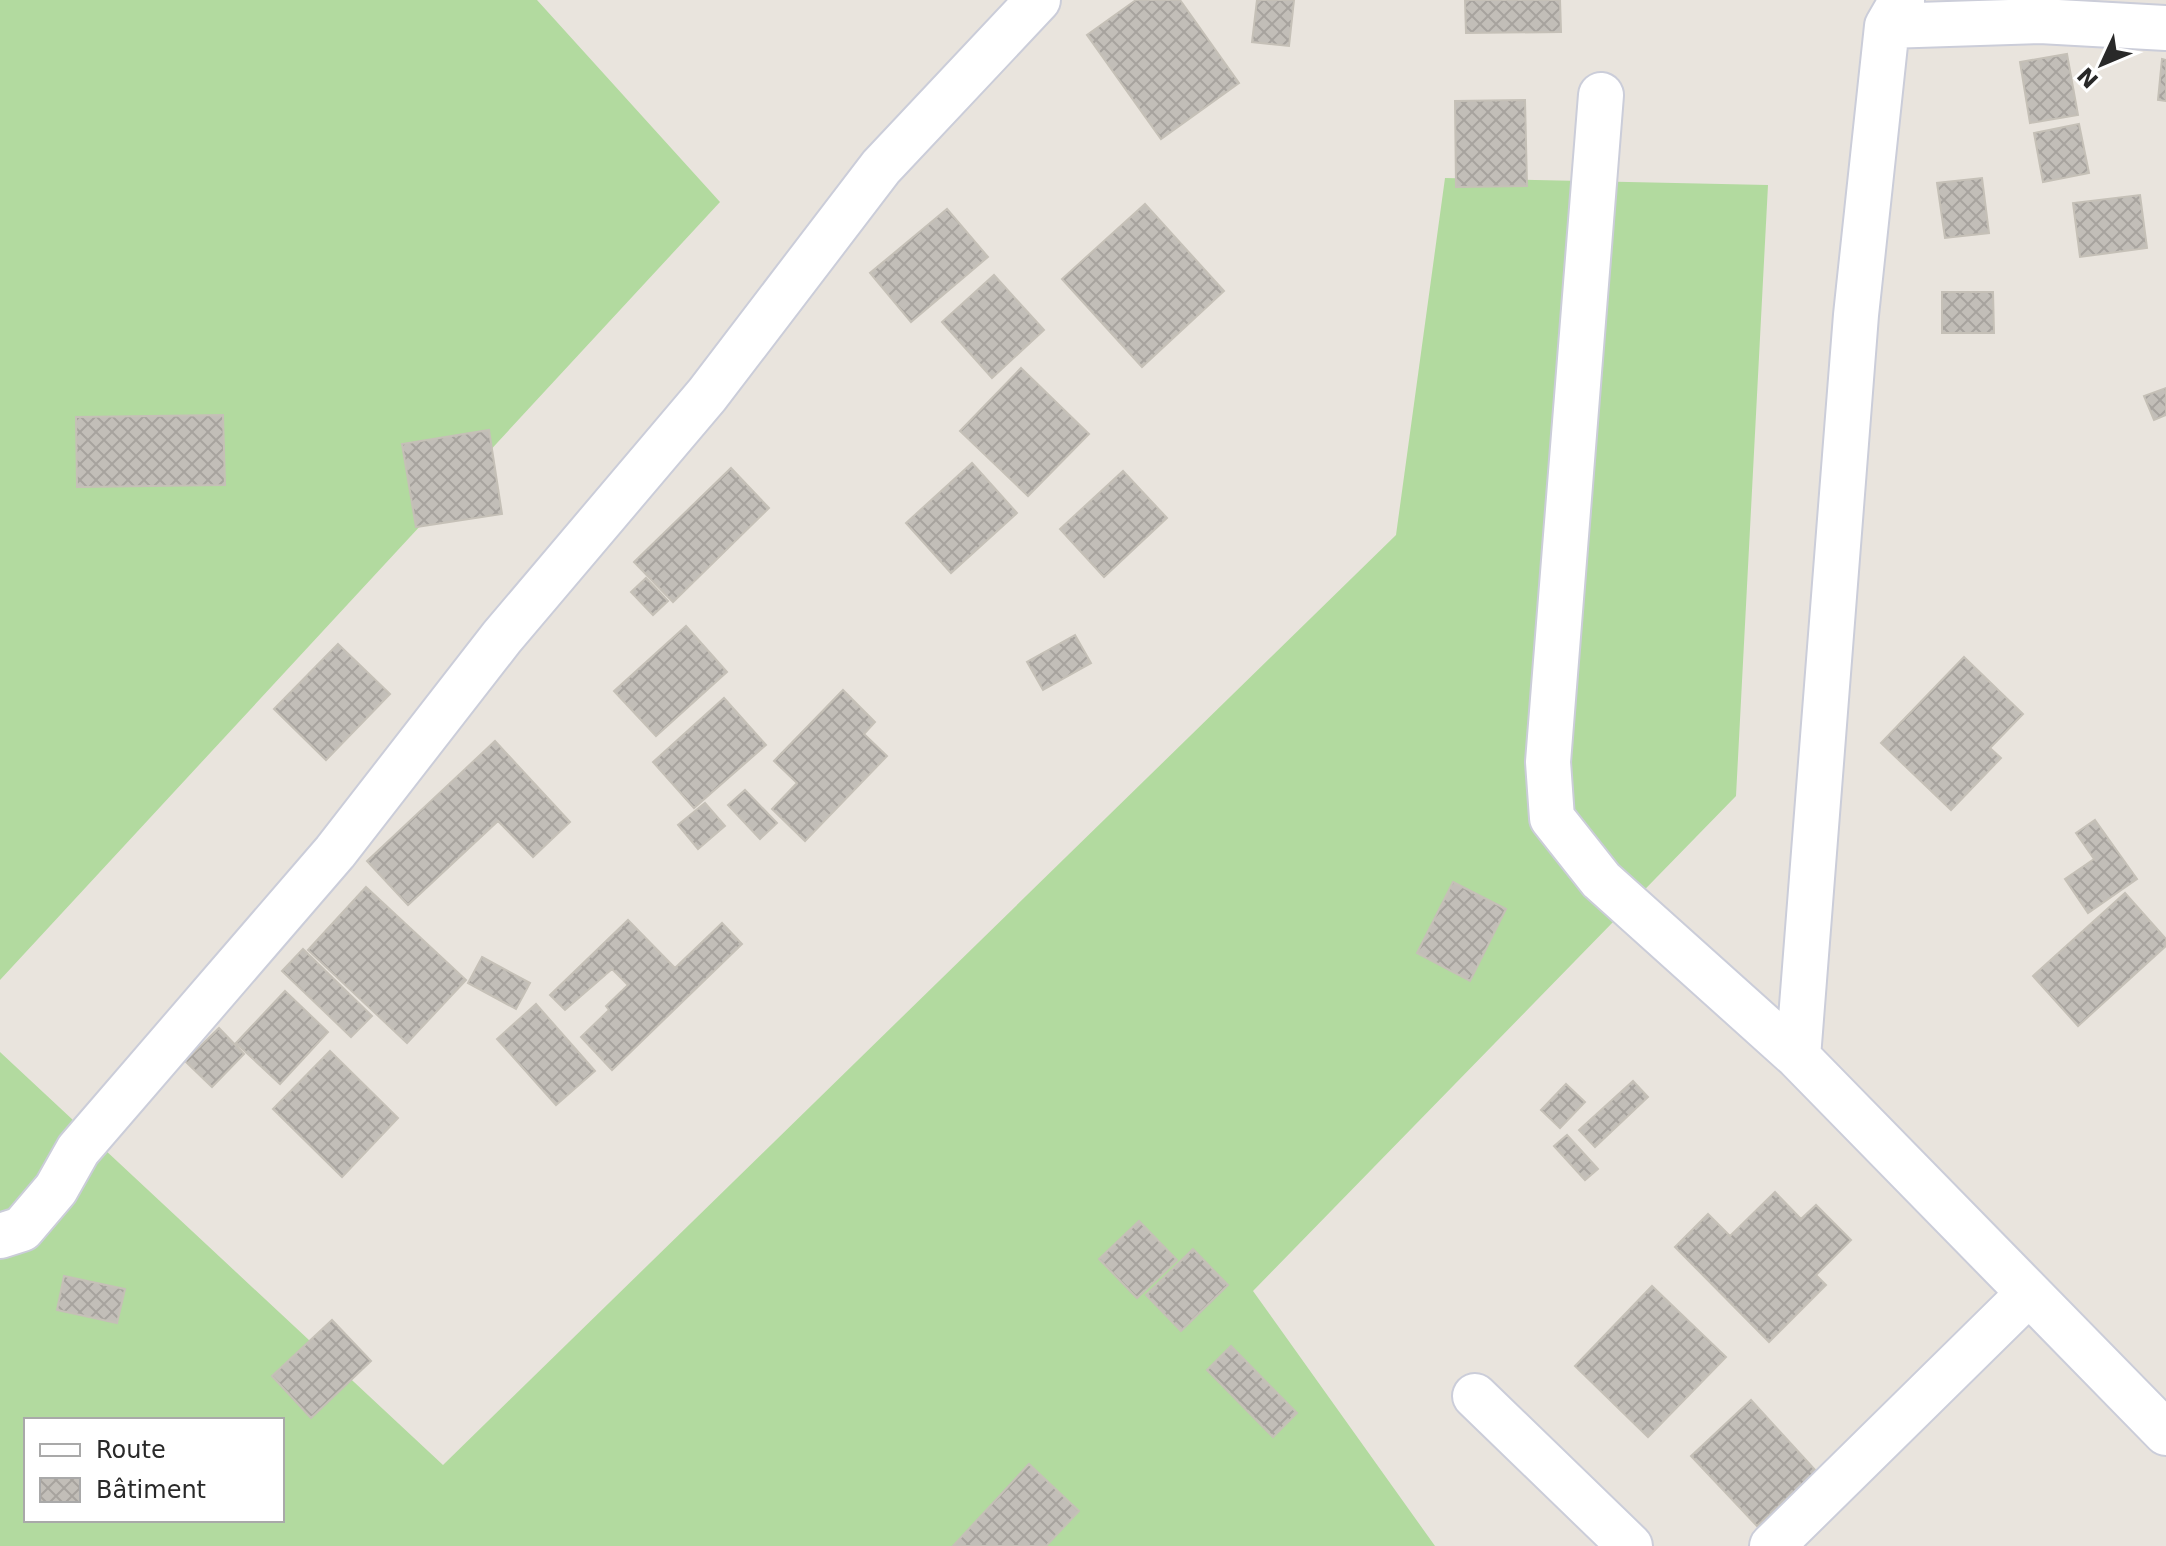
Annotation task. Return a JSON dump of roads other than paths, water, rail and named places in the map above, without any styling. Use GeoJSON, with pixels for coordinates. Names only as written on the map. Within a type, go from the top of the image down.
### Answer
{"type":"FeatureCollection","features":[{"type":"Feature","properties":{"kind":"street"},"geometry":{"type":"LineString","coordinates":[[0,1236],[22,1229],[56,1189],[78,1150],[335,852],[502,637],[707,395],[881,167],[1038,0]]}},
{"type":"Feature","properties":{"kind":"street"},"geometry":{"type":"LineString","coordinates":[[1798,1057],[1856,315],[1895,13],[2166,28]]}},
{"type":"Feature","properties":{"kind":"street"},"geometry":{"type":"LineString","coordinates":[[1601,95],[1548,762],[1552,818],[1601,880],[1798,1057],[2166,1433]]}},
{"type":"Feature","properties":{"kind":"street"},"geometry":{"type":"LineString","coordinates":[[1772,1546],[2029,1293]]}},
{"type":"Feature","properties":{"kind":"street"},"geometry":{"type":"LineString","coordinates":[[1475,1396],[1630,1546]]}}]}
